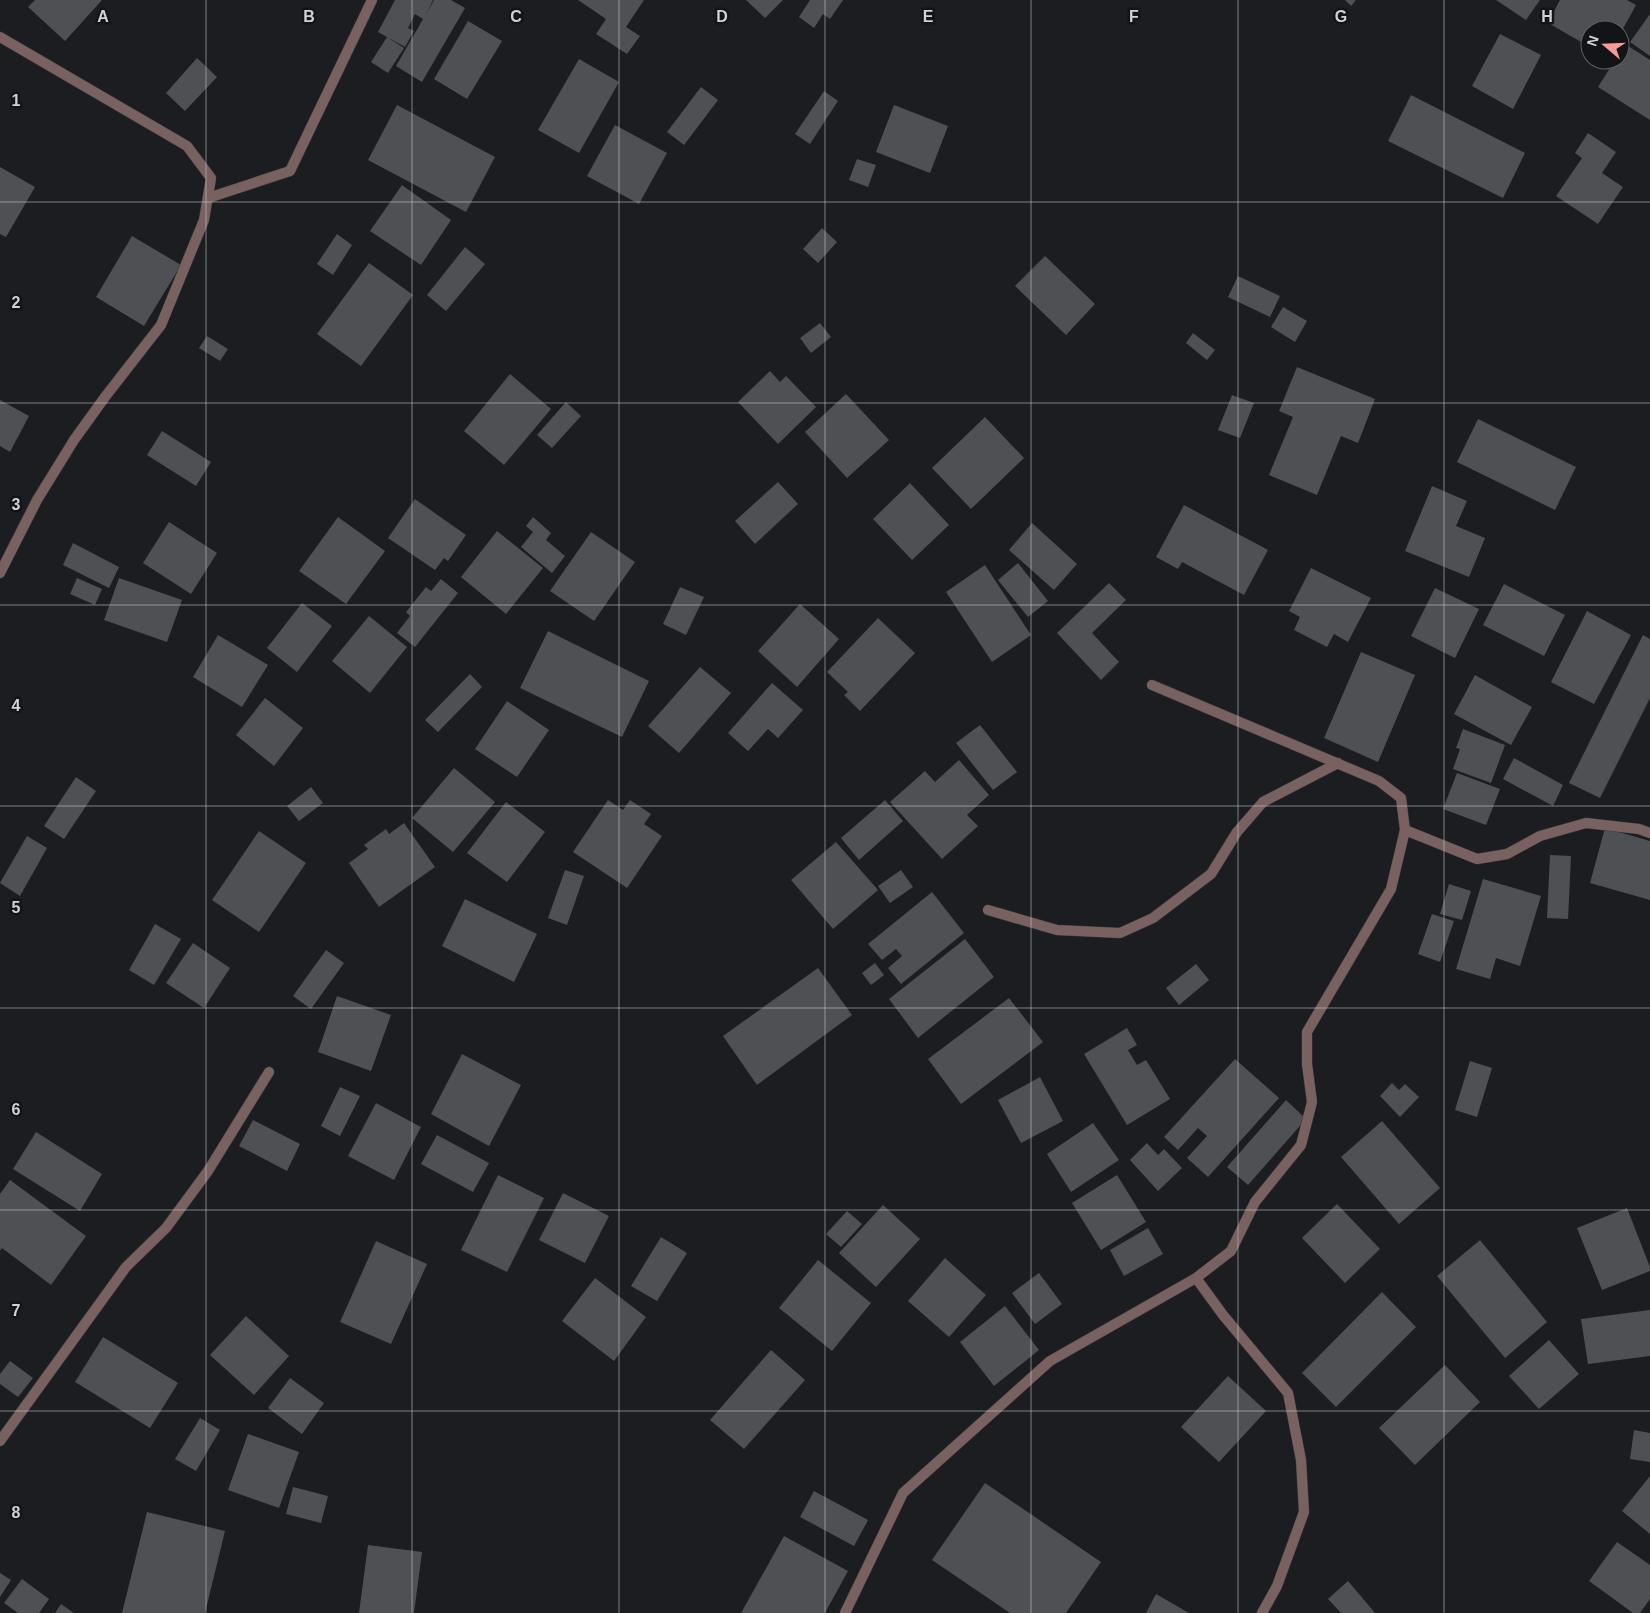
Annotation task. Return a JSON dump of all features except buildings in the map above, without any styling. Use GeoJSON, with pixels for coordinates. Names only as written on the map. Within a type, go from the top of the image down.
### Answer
{"type":"FeatureCollection","features":[{"type":"Feature","properties":{"kind":"street"},"geometry":{"type":"LineString","coordinates":[[208,198],[290,171],[372,0]]}},
{"type":"Feature","properties":{"kind":"street"},"geometry":{"type":"LineString","coordinates":[[0,37],[187,146],[211,178],[204,220],[161,325],[74,440],[37,500],[0,573]]}},
{"type":"Feature","properties":{"kind":"street"},"geometry":{"type":"LineString","coordinates":[[845,1613],[903,1493],[1050,1360],[1196,1278],[1231,1251],[1255,1202],[1301,1145],[1312,1102],[1307,1064],[1307,1032],[1391,889],[1406,830],[1401,798],[1379,781],[1152,684]]}},
{"type":"Feature","properties":{"kind":"street"},"geometry":{"type":"LineString","coordinates":[[988,910],[1057,930],[1120,933],[1153,918],[1211,874],[1237,832],[1263,802],[1338,763]]}},
{"type":"Feature","properties":{"kind":"street"},"geometry":{"type":"LineString","coordinates":[[1406,830],[1477,859],[1507,854],[1540,836],[1586,823],[1639,829],[1650,833]]}},
{"type":"Feature","properties":{"kind":"street"},"geometry":{"type":"LineString","coordinates":[[0,1441],[126,1267],[166,1228],[208,1172],[269,1072]]}},
{"type":"Feature","properties":{"kind":"street"},"geometry":{"type":"LineString","coordinates":[[1196,1278],[1223,1315],[1288,1393],[1301,1460],[1304,1512],[1277,1586],[1262,1613]]}}]}
